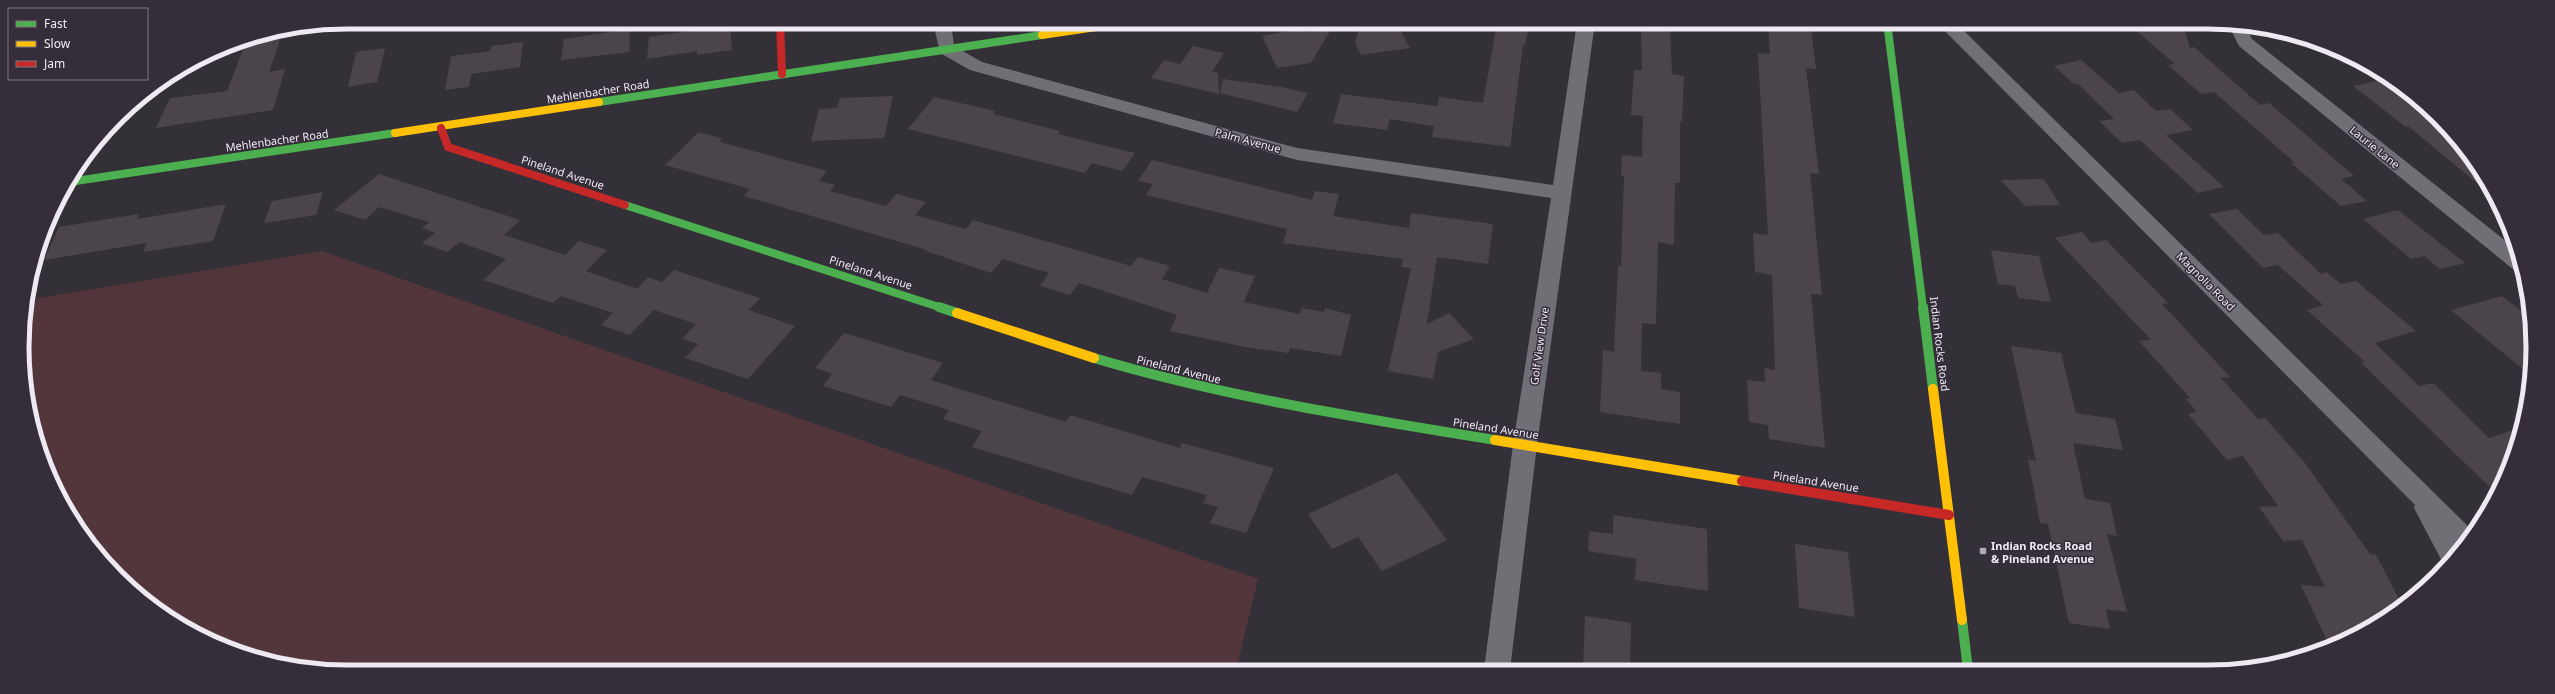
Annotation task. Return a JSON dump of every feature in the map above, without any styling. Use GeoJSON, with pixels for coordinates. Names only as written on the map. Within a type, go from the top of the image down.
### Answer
{"type":"FeatureCollection","features":[{"type":"Feature","properties":{"kind":"street"},"geometry":{"type":"LineString","coordinates":[[780,29],[782,74]]}},
{"type":"Feature","properties":{"kind":"street"},"geometry":{"type":"LineString","coordinates":[[943,29],[946,49]]}},
{"type":"Feature","properties":{"kind":"street","name":"Mehlenbacher Road"},"geometry":{"type":"LineString","coordinates":[[76,181],[441,128],[782,74],[1082,29]]}},
{"type":"Feature","properties":{"kind":"street","name":"Golf View Drive"},"geometry":{"type":"LineString","coordinates":[[1498,665],[1525,445],[1585,29]]}},
{"type":"Feature","properties":{"kind":"street","name":"Indian Rocks Road"},"geometry":{"type":"LineString","coordinates":[[1888,29],[1967,665]]}},
{"type":"Feature","properties":{"kind":"street","name":"Magnolia Road"},"geometry":{"type":"LineString","coordinates":[[1952,29],[2463,537]]}},
{"type":"Feature","properties":{"kind":"street","name":"Laurie Lane"},"geometry":{"type":"LineString","coordinates":[[2239,31],[2245,42],[2513,259]]}},
{"type":"Feature","properties":{"kind":"street","name":"Palm Avenue"},"geometry":{"type":"LineString","coordinates":[[946,49],[976,66],[1297,154],[1561,193]]}},
{"type":"Feature","properties":{"kind":"street","name":"Pineland Avenue"},"geometry":{"type":"LineString","coordinates":[[441,128],[448,147],[1141,373],[1263,401],[1949,515]]}},
{"type":"Feature","properties":{"kind":"street"},"geometry":{"type":"LineString","coordinates":[[2418,492],[2449,554]]}},
{"type":"Feature","properties":{"kind":"shaded area"},"geometry":{"type":"Polygon","coordinates":[[[322,251],[1258,579],[1237,665],[347,665],[285,659],[245,648],[225,641],[188,622],[153,599],[137,586],[108,557],[95,541],[72,506],[53,469],[35,409],[29,347],[33,299],[322,251]]]}},
{"type":"Feature","properties":{"kind":"building"},"geometry":{"type":"Polygon","coordinates":[[[630,29],[629,52],[561,60],[564,39],[630,29]]]}},
{"type":"Feature","properties":{"kind":"building"},"geometry":{"type":"Polygon","coordinates":[[[730,29],[732,50],[697,55],[697,51],[647,59],[649,37],[696,30],[730,29]]]}},
{"type":"Feature","properties":{"kind":"building"},"geometry":{"type":"Polygon","coordinates":[[[1300,29],[1306,29],[1308,32],[1331,29],[1311,63],[1277,68],[1262,36],[1300,29]]]}},
{"type":"Feature","properties":{"kind":"building"},"geometry":{"type":"Polygon","coordinates":[[[1359,29],[1400,29],[1410,48],[1361,55],[1355,43],[1359,29]]]}},
{"type":"Feature","properties":{"kind":"building"},"geometry":{"type":"Polygon","coordinates":[[[1496,29],[1528,29],[1525,45],[1523,45],[1510,147],[1432,137],[1434,126],[1390,119],[1387,130],[1333,123],[1341,94],[1438,106],[1439,97],[1483,103],[1496,29]]]}},
{"type":"Feature","properties":{"kind":"building"},"geometry":{"type":"Polygon","coordinates":[[[1641,29],[1670,29],[1672,74],[1684,76],[1682,122],[1680,121],[1680,183],[1675,183],[1674,245],[1658,242],[1656,324],[1642,323],[1641,371],[1661,373],[1661,389],[1680,392],[1680,424],[1600,412],[1603,350],[1614,352],[1618,266],[1621,266],[1624,176],[1621,176],[1622,155],[1642,157],[1643,116],[1631,115],[1634,70],[1642,70],[1641,29]]]}},
{"type":"Feature","properties":{"kind":"building"},"geometry":{"type":"Polygon","coordinates":[[[1768,29],[1811,29],[1816,69],[1806,68],[1819,174],[1810,173],[1822,295],[1811,294],[1825,448],[1769,439],[1768,425],[1749,422],[1747,380],[1765,382],[1764,368],[1775,370],[1772,275],[1755,272],[1753,233],[1768,235],[1758,53],[1770,54],[1768,29]]]}},
{"type":"Feature","properties":{"kind":"building"},"geometry":{"type":"Polygon","coordinates":[[[2134,29],[2184,29],[2190,48],[2194,47],[2260,105],[2269,103],[2354,176],[2341,179],[2367,201],[2341,206],[2291,163],[2295,163],[2214,92],[2201,94],[2168,65],[2175,64],[2134,29]]]}},
{"type":"Feature","properties":{"kind":"building"},"geometry":{"type":"Polygon","coordinates":[[[281,36],[269,72],[285,69],[273,110],[156,128],[170,98],[227,91],[244,46],[281,36]]]}},
{"type":"Feature","properties":{"kind":"building"},"geometry":{"type":"Polygon","coordinates":[[[523,42],[520,67],[471,74],[469,87],[445,90],[451,56],[490,51],[491,46],[523,42]]]}},
{"type":"Feature","properties":{"kind":"building"},"geometry":{"type":"Polygon","coordinates":[[[1193,46],[1224,53],[1212,72],[1218,73],[1219,94],[1151,78],[1164,60],[1180,64],[1193,46]]]}},
{"type":"Feature","properties":{"kind":"building"},"geometry":{"type":"Polygon","coordinates":[[[385,48],[377,82],[348,87],[356,52],[385,48]]]}},
{"type":"Feature","properties":{"kind":"building"},"geometry":{"type":"Polygon","coordinates":[[[2081,60],[2119,93],[2134,90],[2156,111],[2170,109],[2193,130],[2166,135],[2224,187],[2198,193],[2140,140],[2122,143],[2099,121],[2114,119],[2077,83],[2074,84],[2054,66],[2081,60]]]}},
{"type":"Feature","properties":{"kind":"building"},"geometry":{"type":"Polygon","coordinates":[[[1223,79],[1281,87],[1308,93],[1297,112],[1220,93],[1223,79]]]}},
{"type":"Feature","properties":{"kind":"building"},"geometry":{"type":"Polygon","coordinates":[[[2380,80],[2421,110],[2447,137],[2460,153],[2483,188],[2408,126],[2406,127],[2353,86],[2380,80]]]}},
{"type":"Feature","properties":{"kind":"building"},"geometry":{"type":"Polygon","coordinates":[[[893,96],[884,138],[811,141],[819,109],[837,108],[840,98],[893,96]]]}},
{"type":"Feature","properties":{"kind":"building"},"geometry":{"type":"Polygon","coordinates":[[[934,97],[995,111],[993,114],[1060,131],[1058,134],[1135,153],[1122,171],[1092,163],[1085,173],[908,129],[934,97]]]}},
{"type":"Feature","properties":{"kind":"building"},"geometry":{"type":"Polygon","coordinates":[[[699,132],[721,138],[720,142],[827,171],[819,181],[835,185],[830,191],[886,206],[896,194],[926,202],[915,215],[966,229],[973,220],[1131,266],[1138,257],[1170,266],[1162,279],[1207,293],[1219,268],[1255,276],[1244,302],[1300,314],[1301,308],[1324,312],[1325,308],[1351,315],[1341,356],[1290,348],[1289,353],[1245,347],[1170,331],[1177,315],[1079,283],[1070,295],[1040,286],[1049,273],[1003,259],[991,273],[926,251],[927,250],[744,196],[750,189],[665,165],[699,132]]]}},
{"type":"Feature","properties":{"kind":"building"},"geometry":{"type":"Polygon","coordinates":[[[1152,160],[1312,200],[1315,191],[1339,194],[1333,216],[1409,228],[1411,213],[1493,224],[1488,264],[1437,257],[1427,324],[1449,313],[1474,339],[1438,352],[1433,379],[1388,371],[1411,268],[1401,267],[1403,259],[1283,243],[1287,229],[1146,195],[1153,184],[1138,181],[1152,160]]]}},
{"type":"Feature","properties":{"kind":"building"},"geometry":{"type":"Polygon","coordinates":[[[379,174],[520,220],[504,235],[565,255],[579,241],[607,250],[586,271],[637,289],[648,277],[662,282],[674,270],[760,298],[749,310],[795,326],[748,379],[685,358],[698,344],[682,339],[696,324],[654,310],[630,335],[601,325],[613,313],[561,296],[553,303],[483,280],[506,259],[460,242],[447,252],[422,243],[435,233],[422,228],[429,222],[379,207],[365,220],[334,210],[379,174]]]}},
{"type":"Feature","properties":{"kind":"building"},"geometry":{"type":"Polygon","coordinates":[[[2044,179],[2060,205],[2025,206],[2001,180],[2044,179]]]}},
{"type":"Feature","properties":{"kind":"building"},"geometry":{"type":"Polygon","coordinates":[[[323,192],[316,215],[264,223],[272,201],[323,192]]]}},
{"type":"Feature","properties":{"kind":"building"},"geometry":{"type":"Polygon","coordinates":[[[226,204],[213,241],[143,252],[147,243],[44,260],[59,227],[139,214],[137,219],[226,204]]]}},
{"type":"Feature","properties":{"kind":"building"},"geometry":{"type":"Polygon","coordinates":[[[2237,209],[2264,235],[2278,233],[2321,274],[2326,272],[2341,284],[2356,281],[2416,331],[2375,343],[2419,386],[2433,383],[2489,438],[2515,430],[2502,469],[2492,489],[2361,363],[2365,362],[2307,310],[2323,305],[2278,265],[2263,268],[2209,214],[2237,209]]]}},
{"type":"Feature","properties":{"kind":"building"},"geometry":{"type":"Polygon","coordinates":[[[2398,210],[2465,263],[2440,269],[2424,256],[2411,259],[2363,219],[2398,210]]]}},
{"type":"Feature","properties":{"kind":"building"},"geometry":{"type":"Polygon","coordinates":[[[2082,232],[2091,243],[2106,240],[2168,303],[2162,304],[2230,377],[2221,378],[2258,419],[2265,418],[2305,463],[2370,554],[2376,555],[2400,601],[2367,622],[2328,642],[2301,585],[2325,587],[2302,540],[2283,541],[2259,507],[2278,506],[2243,456],[2227,460],[2188,414],[2197,412],[2186,399],[2190,398],[2139,341],[2151,340],[2055,238],[2082,232]]]}},
{"type":"Feature","properties":{"kind":"building"},"geometry":{"type":"Polygon","coordinates":[[[1991,250],[2039,256],[2051,302],[2018,298],[2015,286],[1998,284],[1991,250]]]}},
{"type":"Feature","properties":{"kind":"building"},"geometry":{"type":"Polygon","coordinates":[[[2502,296],[2524,313],[2526,347],[2525,371],[2451,310],[2502,296]]]}},
{"type":"Feature","properties":{"kind":"building"},"geometry":{"type":"Polygon","coordinates":[[[844,333],[943,363],[931,380],[1066,422],[1070,415],[1180,448],[1182,443],[1274,468],[1246,533],[1210,523],[1218,507],[1203,503],[1207,495],[1142,477],[1132,495],[972,447],[982,431],[943,419],[949,410],[900,395],[891,407],[823,386],[832,374],[815,368],[844,333]]]}},
{"type":"Feature","properties":{"kind":"building"},"geometry":{"type":"Polygon","coordinates":[[[2011,346],[2061,353],[2076,413],[2115,419],[2123,450],[2073,443],[2085,499],[2110,503],[2117,536],[2107,534],[2127,612],[2106,609],[2110,629],[2069,623],[2048,524],[2040,523],[2028,459],[2036,461],[2011,346]]]}},
{"type":"Feature","properties":{"kind":"building"},"geometry":{"type":"Polygon","coordinates":[[[1397,473],[1447,540],[1382,571],[1358,537],[1332,549],[1308,514],[1397,473]]]}},
{"type":"Feature","properties":{"kind":"building"},"geometry":{"type":"Polygon","coordinates":[[[1613,515],[1707,529],[1708,591],[1635,580],[1636,559],[1588,551],[1589,531],[1613,534],[1613,515]]]}},
{"type":"Feature","properties":{"kind":"building"},"geometry":{"type":"Polygon","coordinates":[[[1795,544],[1848,552],[1855,617],[1799,608],[1795,544]]]}},
{"type":"Feature","properties":{"kind":"building"},"geometry":{"type":"Polygon","coordinates":[[[1585,616],[1631,623],[1630,665],[1583,665],[1585,616]]]}},
{"type":"Feature","properties":{"kind":"traffic: fast"},"geometry":{"type":"LineString","coordinates":[[1888,29],[1933,389]]}},
{"type":"Feature","properties":{"kind":"traffic: fast"},"geometry":{"type":"LineString","coordinates":[[599,102],[1042,35]]}},
{"type":"Feature","properties":{"kind":"traffic: fast"},"geometry":{"type":"LineString","coordinates":[[76,181],[395,133]]}},
{"type":"Feature","properties":{"kind":"traffic: fast"},"geometry":{"type":"LineString","coordinates":[[625,205],[957,313]]}},
{"type":"Feature","properties":{"kind":"traffic: fast"},"geometry":{"type":"LineString","coordinates":[[1094,358],[1143,373],[1242,396],[1343,415],[1495,440]]}},
{"type":"Feature","properties":{"kind":"traffic: fast"},"geometry":{"type":"LineString","coordinates":[[1962,620],[1967,665]]}},
{"type":"Feature","properties":{"kind":"traffic: slow"},"geometry":{"type":"LineString","coordinates":[[1042,35],[1083,29]]}},
{"type":"Feature","properties":{"kind":"traffic: slow"},"geometry":{"type":"LineString","coordinates":[[395,133],[599,102]]}},
{"type":"Feature","properties":{"kind":"traffic: slow"},"geometry":{"type":"LineString","coordinates":[[957,313],[1094,358]]}},
{"type":"Feature","properties":{"kind":"traffic: slow"},"geometry":{"type":"LineString","coordinates":[[1933,389],[1962,620]]}},
{"type":"Feature","properties":{"kind":"traffic: slow"},"geometry":{"type":"LineString","coordinates":[[1495,440],[1742,481]]}},
{"type":"Feature","properties":{"kind":"traffic: jam"},"geometry":{"type":"LineString","coordinates":[[780,29],[782,74]]}},
{"type":"Feature","properties":{"kind":"traffic: jam"},"geometry":{"type":"LineString","coordinates":[[441,128],[448,147],[625,205]]}},
{"type":"Feature","properties":{"kind":"traffic: jam"},"geometry":{"type":"LineString","coordinates":[[1742,481],[1949,515]]}},
{"type":"Feature","properties":{"kind":"place","name":"Indian Rocks Road & Pineland Avenue"},"geometry":{"type":"Point","coordinates":[1983,551]}}]}
